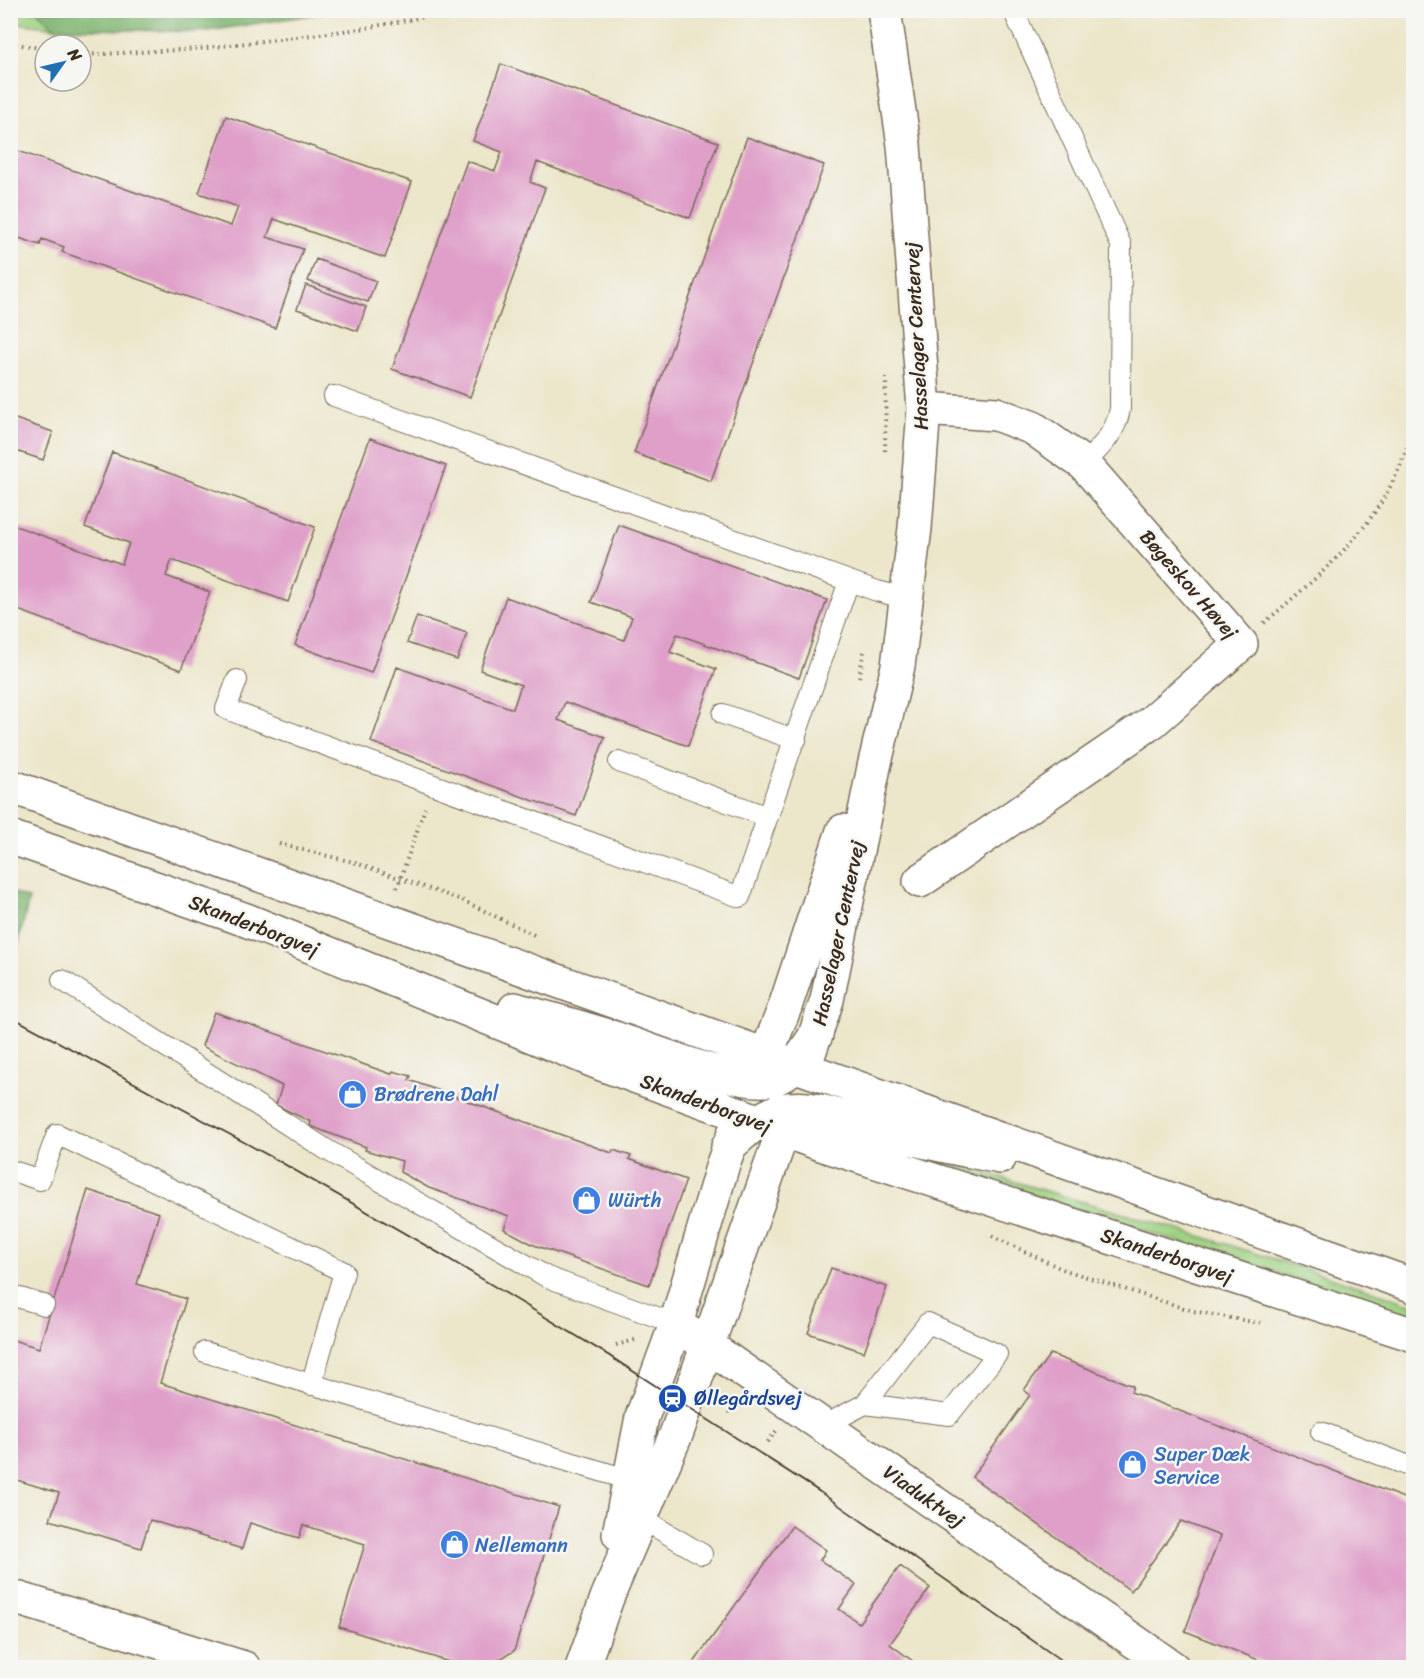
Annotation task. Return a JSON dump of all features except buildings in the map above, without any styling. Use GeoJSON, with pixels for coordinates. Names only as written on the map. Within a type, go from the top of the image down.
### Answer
{"type":"FeatureCollection","features":[{"type":"Feature","properties":{"kind":"street","name":"Hasselager Centervej"},"geometry":{"type":"LineString","coordinates":[[768,1119],[780,1067],[816,1035],[827,1000],[874,767],[898,666],[908,599],[924,409],[904,146],[884,10]]}},
{"type":"Feature","properties":{"kind":"street","name":"Bøgeskov Høvej"},"geometry":{"type":"LineString","coordinates":[[920,881],[1152,722],[1241,644],[1084,464],[1033,428],[996,414],[924,409]]}},
{"type":"Feature","properties":{"kind":"street","name":"Hasselager Centervej"},"geometry":{"type":"LineString","coordinates":[[768,1119],[780,1067],[785,1007],[848,814],[874,767]]}},
{"type":"Feature","properties":{"kind":"street"},"geometry":{"type":"LineString","coordinates":[[10,786],[780,1067],[1136,1187],[1413,1286]]}},
{"type":"Feature","properties":{"kind":"street","name":"Skanderborgvej"},"geometry":{"type":"LineString","coordinates":[[10,837],[246,920],[599,1063],[1413,1335]]}},
{"type":"Feature","properties":{"kind":"street"},"geometry":{"type":"LineString","coordinates":[[343,959],[608,1036],[711,1070],[780,1067]]}},
{"type":"Feature","properties":{"kind":"street"},"geometry":{"type":"LineString","coordinates":[[637,1498],[642,1417],[676,1324],[728,1147],[768,1119],[829,1114],[883,1131],[1136,1187]]}},
{"type":"Feature","properties":{"kind":"street"},"geometry":{"type":"LineString","coordinates":[[582,1668],[607,1598],[637,1498],[708,1346],[768,1119]]}},
{"type":"Feature","properties":{"kind":"street","name":"Viaduktvej"},"geometry":{"type":"LineString","coordinates":[[676,1324],[1173,1668]]}},
{"type":"Feature","properties":{"kind":"street"},"geometry":{"type":"LineString","coordinates":[[10,1596],[244,1668]]}},
{"type":"Feature","properties":{"kind":"lane"},"geometry":{"type":"LineString","coordinates":[[1013,10],[1121,245],[1120,409],[1113,431],[1084,464]]}},
{"type":"Feature","properties":{"kind":"lane"},"geometry":{"type":"LineString","coordinates":[[334,396],[908,599]]}},
{"type":"Feature","properties":{"kind":"lane"},"geometry":{"type":"LineString","coordinates":[[237,680],[226,709],[740,897],[796,740],[849,580]]}},
{"type":"Feature","properties":{"kind":"lane"},"geometry":{"type":"LineString","coordinates":[[723,714],[796,740]]}},
{"type":"Feature","properties":{"kind":"lane"},"geometry":{"type":"LineString","coordinates":[[619,762],[768,817]]}},
{"type":"Feature","properties":{"kind":"lane"},"geometry":{"type":"LineString","coordinates":[[62,980],[327,1150],[547,1277],[676,1324]]}},
{"type":"Feature","properties":{"kind":"lane"},"geometry":{"type":"LineString","coordinates":[[10,1170],[40,1180],[57,1134],[344,1272],[311,1385]]}},
{"type":"Feature","properties":{"kind":"lane"},"geometry":{"type":"LineString","coordinates":[[10,1295],[44,1305]]}},
{"type":"Feature","properties":{"kind":"lane"},"geometry":{"type":"LineString","coordinates":[[824,1426],[865,1404],[928,1323],[997,1354],[949,1415],[865,1404]]}},
{"type":"Feature","properties":{"kind":"lane"},"geometry":{"type":"LineString","coordinates":[[205,1352],[311,1385],[637,1498],[702,1554]]}},
{"type":"Feature","properties":{"kind":"lane"},"geometry":{"type":"LineString","coordinates":[[1321,1432],[1413,1468]]}},
{"type":"Feature","properties":{"kind":"path"},"geometry":{"type":"LineString","coordinates":[[93,54],[198,49],[360,29],[460,10]]}},
{"type":"Feature","properties":{"kind":"path"},"geometry":{"type":"LineString","coordinates":[[10,43],[33,47]]}},
{"type":"Feature","properties":{"kind":"path"},"geometry":{"type":"LineString","coordinates":[[885,459],[886,369]]}},
{"type":"Feature","properties":{"kind":"path"},"geometry":{"type":"LineString","coordinates":[[1241,644],[1329,567],[1356,538],[1379,508],[1397,474],[1413,425]]}},
{"type":"Feature","properties":{"kind":"path"},"geometry":{"type":"LineString","coordinates":[[858,681],[865,647]]}},
{"type":"Feature","properties":{"kind":"path"},"geometry":{"type":"LineString","coordinates":[[397,888],[433,785]]}},
{"type":"Feature","properties":{"kind":"path"},"geometry":{"type":"LineString","coordinates":[[986,1233],[1062,1269],[1193,1311]]}},
{"type":"Feature","properties":{"kind":"green space"},"geometry":{"type":"Polygon","coordinates":[[[11,11],[37,11],[55,28],[11,22],[11,11]]]}},
{"type":"Feature","properties":{"kind":"green space"},"geometry":{"type":"Polygon","coordinates":[[[37,11],[337,11],[201,32],[55,28],[37,11]]]}},
{"type":"Feature","properties":{"kind":"green space"},"geometry":{"type":"Polygon","coordinates":[[[10,892],[29,899],[11,974],[10,892]]]}},
{"type":"Feature","properties":{"kind":"green space"},"geometry":{"type":"Polygon","coordinates":[[[880,1141],[1347,1282],[1413,1305],[1413,1317],[878,1146],[880,1141]]]}},
{"type":"Feature","properties":{"kind":"tram line"},"geometry":{"type":"LineString","coordinates":[[10,1016],[277,1160],[444,1256],[608,1355],[820,1492],[1072,1668]]}},
{"type":"Feature","properties":{"kind":"place","name":"Brødrene Dahl"},"geometry":{"type":"Point","coordinates":[353,1094]}},
{"type":"Feature","properties":{"kind":"place","name":"Würth"},"geometry":{"type":"Point","coordinates":[587,1200]}},
{"type":"Feature","properties":{"kind":"place","name":"Øllegårdsvej"},"geometry":{"type":"Point","coordinates":[673,1398]}},
{"type":"Feature","properties":{"kind":"place","name":"Super Dæk Service"},"geometry":{"type":"Point","coordinates":[1133,1465]}},
{"type":"Feature","properties":{"kind":"place","name":"Nellemann"},"geometry":{"type":"Point","coordinates":[454,1545]}}]}
